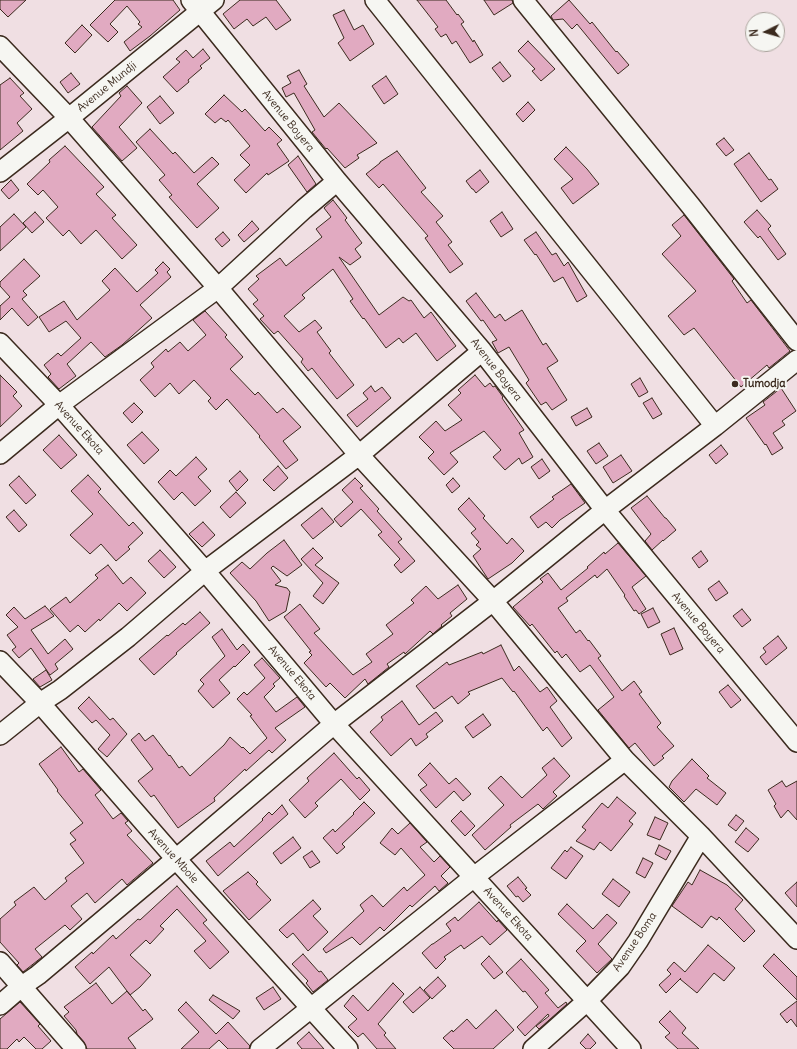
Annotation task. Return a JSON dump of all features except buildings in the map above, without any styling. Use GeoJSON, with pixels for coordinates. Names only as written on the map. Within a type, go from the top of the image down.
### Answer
{"type":"FeatureCollection","features":[{"type":"Feature","properties":{"kind":"street"},"geometry":{"type":"LineString","coordinates":[[375,0],[715,426]]}},
{"type":"Feature","properties":{"kind":"street"},"geometry":{"type":"LineString","coordinates":[[523,0],[690,205],[797,341]]}},
{"type":"Feature","properties":{"kind":"street","name":"Avenue Mundji"},"geometry":{"type":"LineString","coordinates":[[0,172],[69,118],[201,4]]}},
{"type":"Feature","properties":{"kind":"street","name":"Avenue Boyera"},"geometry":{"type":"LineString","coordinates":[[201,4],[337,181],[482,351],[605,510],[797,742]]}},
{"type":"Feature","properties":{"kind":"street"},"geometry":{"type":"LineString","coordinates":[[0,46],[69,118],[218,288],[359,455],[493,601],[625,760],[701,836],[797,938]]}},
{"type":"Feature","properties":{"kind":"street"},"geometry":{"type":"LineString","coordinates":[[0,454],[59,405],[218,288],[304,209],[337,181]]}},
{"type":"Feature","properties":{"kind":"street","name":"Avenue Ekota"},"geometry":{"type":"LineString","coordinates":[[0,343],[59,405],[205,571],[334,724],[631,1049]]}},
{"type":"Feature","properties":{"kind":"street"},"geometry":{"type":"LineString","coordinates":[[0,735],[128,637],[205,571],[359,455],[482,351]]}},
{"type":"Feature","properties":{"kind":"street"},"geometry":{"type":"LineString","coordinates":[[0,1005],[176,859],[334,724],[493,601],[605,510],[715,426],[797,360]]}},
{"type":"Feature","properties":{"kind":"street","name":"Avenue Mbole"},"geometry":{"type":"LineString","coordinates":[[0,661],[40,703],[176,859],[348,1049]]}},
{"type":"Feature","properties":{"kind":"street"},"geometry":{"type":"LineString","coordinates":[[260,1049],[312,1009],[474,877],[625,760]]}},
{"type":"Feature","properties":{"kind":"street","name":"Avenue Boma"},"geometry":{"type":"LineString","coordinates":[[533,1049],[587,1001],[623,962],[638,941],[701,836]]}},
{"type":"Feature","properties":{"kind":"street"},"geometry":{"type":"LineString","coordinates":[[0,962],[76,1049]]}},
{"type":"Feature","properties":{"kind":"place","name":"Tumodja"},"geometry":{"type":"Point","coordinates":[735,384]}}]}
